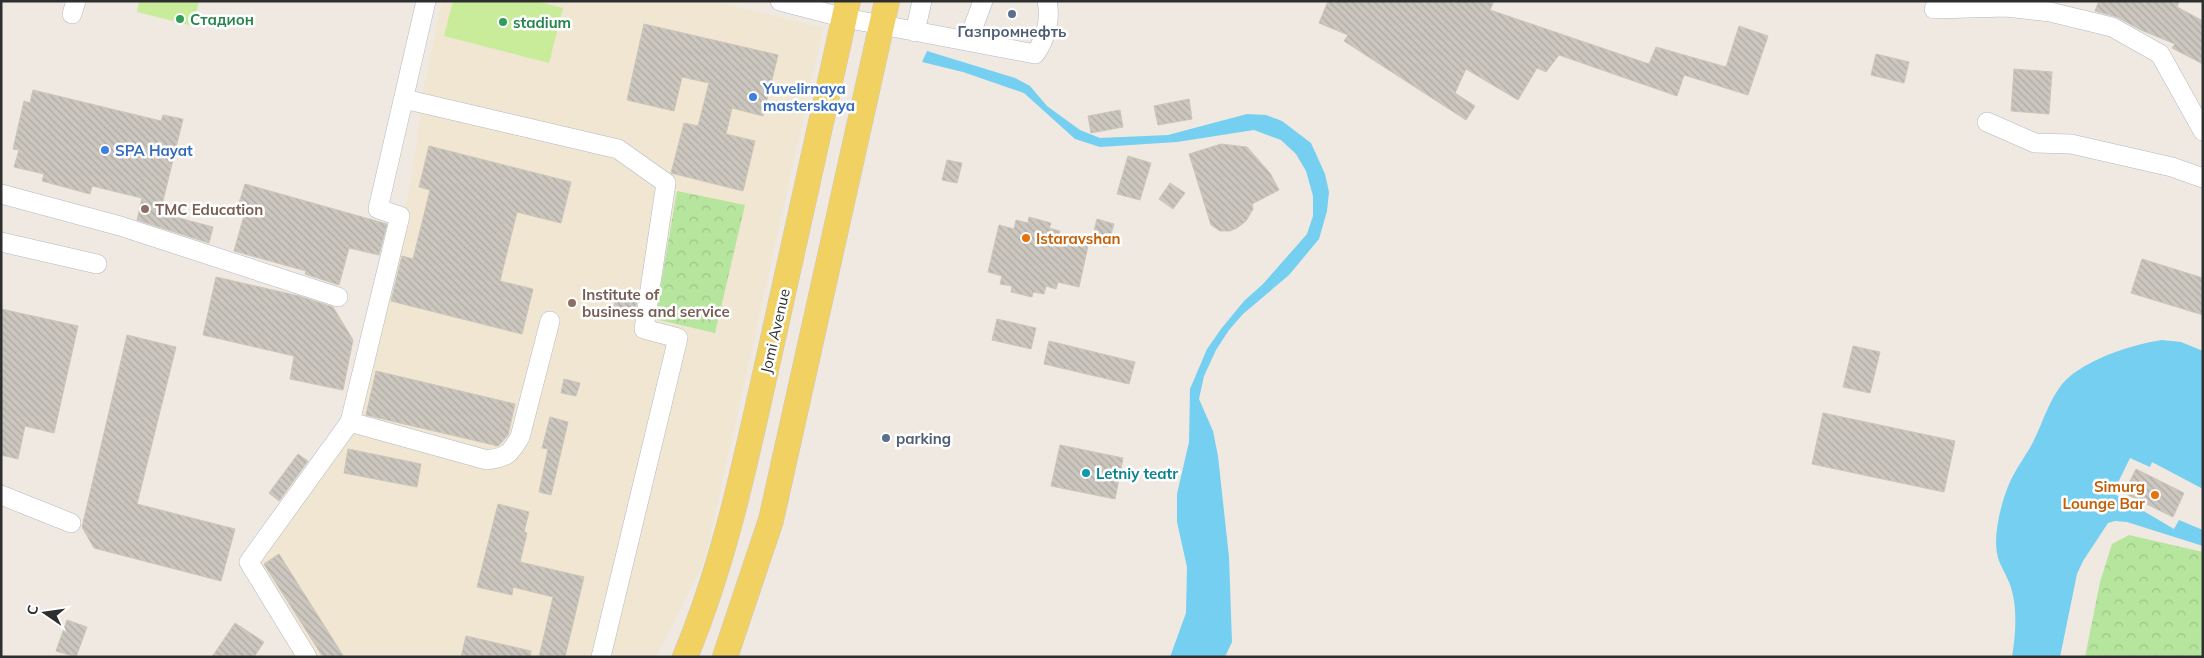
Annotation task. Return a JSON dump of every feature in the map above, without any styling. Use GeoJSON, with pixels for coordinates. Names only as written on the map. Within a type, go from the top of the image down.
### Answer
{"type":"FeatureCollection","features":[{"type":"Feature","properties":{"kind":"main road","name":"Jomi Avenue"},"geometry":{"type":"LineString","coordinates":[[685,657],[714,579],[724,542],[757,410],[847,10]]}},
{"type":"Feature","properties":{"kind":"main road"},"geometry":{"type":"LineString","coordinates":[[725,657],[771,520],[885,13]]}},
{"type":"Feature","properties":{"kind":"street"},"geometry":{"type":"LineString","coordinates":[[306,657],[249,562],[350,422],[400,216],[378,209],[426,1]]}},
{"type":"Feature","properties":{"kind":"street"},"geometry":{"type":"LineString","coordinates":[[780,1],[885,13],[915,32],[1035,54],[1042,45],[1047,25],[1050,11],[1047,1]]}},
{"type":"Feature","properties":{"kind":"street"},"geometry":{"type":"LineString","coordinates":[[915,32],[922,1]]}},
{"type":"Feature","properties":{"kind":"street"},"geometry":{"type":"LineString","coordinates":[[968,42],[983,1]]}},
{"type":"Feature","properties":{"kind":"street"},"geometry":{"type":"LineString","coordinates":[[1934,9],[2006,6],[2050,12],[2112,27],[2160,54],[2203,131]]}},
{"type":"Feature","properties":{"kind":"street"},"geometry":{"type":"LineString","coordinates":[[404,99],[618,149],[666,183],[662,223],[644,329],[678,338],[601,657]]}},
{"type":"Feature","properties":{"kind":"street"},"geometry":{"type":"LineString","coordinates":[[1987,122],[2035,143],[2071,144],[2172,167],[2203,178]]}},
{"type":"Feature","properties":{"kind":"street"},"geometry":{"type":"LineString","coordinates":[[1,194],[120,226],[338,297]]}},
{"type":"Feature","properties":{"kind":"street"},"geometry":{"type":"LineString","coordinates":[[1,242],[97,264]]}},
{"type":"Feature","properties":{"kind":"street"},"geometry":{"type":"LineString","coordinates":[[350,422],[487,460],[502,458],[512,452],[520,436],[550,321]]}},
{"type":"Feature","properties":{"kind":"street"},"geometry":{"type":"LineString","coordinates":[[1,495],[71,523]]}},
{"type":"Feature","properties":{"kind":"shaded area","name":"Institute of business and service"},"geometry":{"type":"Polygon","coordinates":[[[442,1],[714,1],[823,28],[705,559],[656,657],[317,657],[258,565],[355,424],[411,182],[424,86],[442,1]]]}},
{"type":"Feature","properties":{"kind":"green space","name":"Стадион"},"geometry":{"type":"Polygon","coordinates":[[[139,1],[199,1],[193,26],[137,12],[139,1]]]}},
{"type":"Feature","properties":{"kind":"green space","name":"stadium"},"geometry":{"type":"Polygon","coordinates":[[[453,1],[535,1],[563,8],[549,63],[444,36],[453,1]]]}},
{"type":"Feature","properties":{"kind":"green space"},"geometry":{"type":"Polygon","coordinates":[[[677,191],[745,205],[715,333],[655,319],[677,191]]]}},
{"type":"Feature","properties":{"kind":"green space"},"geometry":{"type":"Polygon","coordinates":[[[2129,535],[2203,552],[2203,657],[2085,657],[2100,582],[2112,544],[2129,535]]]}},
{"type":"Feature","properties":{"kind":"water"},"geometry":{"type":"Polygon","coordinates":[[[927,51],[1015,78],[1030,86],[1047,106],[1080,130],[1100,138],[1168,135],[1247,114],[1266,115],[1282,121],[1311,143],[1325,174],[1329,192],[1327,211],[1319,239],[1289,275],[1243,314],[1229,330],[1216,350],[1204,376],[1199,399],[1213,431],[1218,456],[1229,557],[1232,642],[1225,657],[1170,657],[1186,613],[1187,567],[1177,522],[1177,494],[1189,442],[1190,389],[1207,349],[1221,329],[1244,301],[1263,284],[1307,234],[1313,216],[1313,196],[1306,171],[1296,154],[1281,140],[1254,130],[1177,142],[1100,147],[1075,139],[1024,93],[963,72],[922,62],[927,51]]]}},
{"type":"Feature","properties":{"kind":"water"},"geometry":{"type":"Polygon","coordinates":[[[2162,340],[2181,342],[2203,351],[2203,489],[2152,462],[2150,467],[2130,458],[2113,493],[2174,529],[2179,520],[2203,530],[2203,546],[2127,522],[2115,521],[2108,523],[2083,561],[2077,574],[2060,657],[2012,657],[2015,629],[2014,600],[2009,582],[1999,560],[1996,543],[2000,513],[2011,479],[2032,444],[2059,388],[2066,380],[2074,373],[2105,356],[2127,348],[2162,340]]]}},
{"type":"Feature","properties":{"kind":"building"},"geometry":{"type":"Polygon","coordinates":[[[1328,1],[1494,1],[1490,10],[1649,64],[1656,47],[1726,67],[1739,26],[1768,36],[1748,95],[1684,75],[1677,96],[1559,55],[1546,72],[1537,68],[1518,100],[1466,69],[1455,93],[1475,106],[1466,120],[1344,41],[1348,35],[1319,23],[1328,1]]]}},
{"type":"Feature","properties":{"kind":"building"},"geometry":{"type":"Polygon","coordinates":[[[2099,1],[2179,1],[2177,7],[2203,21],[2203,64],[2172,48],[2175,44],[2141,30],[2117,17],[2095,11],[2099,1]]]}},
{"type":"Feature","properties":{"kind":"building"},"geometry":{"type":"Polygon","coordinates":[[[644,24],[778,55],[763,116],[732,108],[726,134],[755,141],[743,191],[671,173],[684,123],[698,126],[709,83],[682,77],[674,111],[627,100],[644,24]]]}},
{"type":"Feature","properties":{"kind":"building"},"geometry":{"type":"Polygon","coordinates":[[[1876,54],[1909,62],[1904,83],[1871,75],[1876,54]]]}},
{"type":"Feature","properties":{"kind":"building"},"geometry":{"type":"Polygon","coordinates":[[[2014,69],[2052,72],[2049,114],[2011,111],[2014,69]]]}},
{"type":"Feature","properties":{"kind":"building"},"geometry":{"type":"Polygon","coordinates":[[[33,90],[161,121],[163,115],[183,119],[160,213],[213,227],[209,243],[137,220],[142,198],[92,186],[90,194],[42,181],[44,174],[14,167],[19,150],[13,149],[24,101],[30,103],[33,90]]]}},
{"type":"Feature","properties":{"kind":"building"},"geometry":{"type":"Polygon","coordinates":[[[1189,99],[1192,119],[1158,125],[1154,106],[1189,99]]]}},
{"type":"Feature","properties":{"kind":"building"},"geometry":{"type":"Polygon","coordinates":[[[1120,110],[1123,127],[1091,133],[1088,116],[1120,110]]]}},
{"type":"Feature","properties":{"kind":"building"},"geometry":{"type":"Polygon","coordinates":[[[1221,144],[1247,147],[1270,173],[1279,190],[1252,204],[1253,209],[1246,221],[1230,231],[1220,231],[1211,225],[1189,154],[1221,144]]]}},
{"type":"Feature","properties":{"kind":"building"},"geometry":{"type":"Polygon","coordinates":[[[429,146],[571,182],[561,223],[517,212],[500,281],[533,289],[522,334],[391,301],[402,256],[413,259],[430,190],[419,187],[429,146]]]}},
{"type":"Feature","properties":{"kind":"building"},"geometry":{"type":"Polygon","coordinates":[[[1128,156],[1151,163],[1140,200],[1117,194],[1128,156]]]}},
{"type":"Feature","properties":{"kind":"building"},"geometry":{"type":"Polygon","coordinates":[[[947,160],[962,163],[957,183],[942,180],[947,160]]]}},
{"type":"Feature","properties":{"kind":"building"},"geometry":{"type":"Polygon","coordinates":[[[1170,183],[1185,193],[1173,209],[1159,199],[1170,183]]]}},
{"type":"Feature","properties":{"kind":"building"},"geometry":{"type":"Polygon","coordinates":[[[245,184],[387,224],[379,255],[349,248],[339,285],[305,274],[306,271],[234,251],[247,205],[239,203],[245,184]]]}},
{"type":"Feature","properties":{"kind":"building"},"geometry":{"type":"Polygon","coordinates":[[[1029,217],[1051,223],[1049,228],[1060,231],[1058,239],[1088,246],[1079,287],[1058,282],[1056,289],[1046,286],[1044,294],[1033,292],[1032,297],[1011,292],[1012,286],[1000,284],[1002,276],[988,272],[999,225],[1014,229],[1016,220],[1028,223],[1029,217]]]}},
{"type":"Feature","properties":{"kind":"building"},"geometry":{"type":"Polygon","coordinates":[[[1097,219],[1114,224],[1107,247],[1091,243],[1097,219]]]}},
{"type":"Feature","properties":{"kind":"building"},"geometry":{"type":"Polygon","coordinates":[[[2142,259],[2203,278],[2203,315],[2131,293],[2142,259]]]}},
{"type":"Feature","properties":{"kind":"building"},"geometry":{"type":"Polygon","coordinates":[[[216,277],[299,296],[333,307],[353,340],[343,390],[290,379],[294,356],[203,335],[216,277]]]}},
{"type":"Feature","properties":{"kind":"building"},"geometry":{"type":"Polygon","coordinates":[[[617,294],[637,299],[634,318],[612,314],[617,294]]]}},
{"type":"Feature","properties":{"kind":"building"},"geometry":{"type":"Polygon","coordinates":[[[1,309],[78,326],[54,433],[25,426],[18,459],[1,455],[1,309]]]}},
{"type":"Feature","properties":{"kind":"building"},"geometry":{"type":"Polygon","coordinates":[[[997,319],[1036,328],[1031,349],[992,340],[997,319]]]}},
{"type":"Feature","properties":{"kind":"building"},"geometry":{"type":"Polygon","coordinates":[[[127,335],[176,347],[137,504],[235,529],[221,581],[94,548],[82,527],[127,335]]]}},
{"type":"Feature","properties":{"kind":"building"},"geometry":{"type":"Polygon","coordinates":[[[1049,341],[1135,362],[1129,384],[1044,364],[1049,341]]]}},
{"type":"Feature","properties":{"kind":"building"},"geometry":{"type":"Polygon","coordinates":[[[1853,346],[1880,352],[1870,393],[1843,387],[1853,346]]]}},
{"type":"Feature","properties":{"kind":"building"},"geometry":{"type":"Polygon","coordinates":[[[376,371],[515,404],[508,435],[498,446],[366,415],[376,371]]]}},
{"type":"Feature","properties":{"kind":"building"},"geometry":{"type":"Polygon","coordinates":[[[564,379],[580,383],[576,396],[561,393],[564,379]]]}},
{"type":"Feature","properties":{"kind":"building"},"geometry":{"type":"Polygon","coordinates":[[[1823,413],[1955,441],[1944,492],[1812,464],[1823,413]]]}},
{"type":"Feature","properties":{"kind":"building"},"geometry":{"type":"Polygon","coordinates":[[[550,417],[568,422],[551,495],[539,492],[548,449],[542,448],[550,417]]]}},
{"type":"Feature","properties":{"kind":"building"},"geometry":{"type":"Polygon","coordinates":[[[1060,445],[1123,458],[1115,499],[1051,486],[1060,445]]]}},
{"type":"Feature","properties":{"kind":"building"},"geometry":{"type":"Polygon","coordinates":[[[348,449],[421,464],[417,487],[344,473],[348,449]]]}},
{"type":"Feature","properties":{"kind":"building"},"geometry":{"type":"Polygon","coordinates":[[[298,454],[308,461],[279,501],[269,493],[298,454]]]}},
{"type":"Feature","properties":{"kind":"building"},"geometry":{"type":"Polygon","coordinates":[[[2136,469],[2184,493],[2173,517],[2124,493],[2136,469]]]}},
{"type":"Feature","properties":{"kind":"building"},"geometry":{"type":"Polygon","coordinates":[[[498,504],[529,512],[524,532],[527,533],[520,562],[584,577],[565,657],[539,657],[553,597],[513,587],[512,595],[477,587],[498,504]]]}},
{"type":"Feature","properties":{"kind":"building"},"geometry":{"type":"Polygon","coordinates":[[[279,554],[344,657],[323,657],[264,564],[279,554]]]}},
{"type":"Feature","properties":{"kind":"building"},"geometry":{"type":"Polygon","coordinates":[[[67,620],[87,627],[76,657],[56,651],[67,620]]]}},
{"type":"Feature","properties":{"kind":"building"},"geometry":{"type":"Polygon","coordinates":[[[235,623],[264,642],[254,657],[212,657],[235,623]]]}},
{"type":"Feature","properties":{"kind":"building"},"geometry":{"type":"Polygon","coordinates":[[[466,636],[531,651],[530,657],[461,657],[466,636]]]}},
{"type":"Feature","properties":{"kind":"place","name":"Газпромнефть"},"geometry":{"type":"Point","coordinates":[1012,14]}},
{"type":"Feature","properties":{"kind":"place","name":"Стадион"},"geometry":{"type":"Point","coordinates":[180,19]}},
{"type":"Feature","properties":{"kind":"place","name":"stadium"},"geometry":{"type":"Point","coordinates":[503,22]}},
{"type":"Feature","properties":{"kind":"place","name":"Yuvelirnaya masterskaya"},"geometry":{"type":"Point","coordinates":[753,97]}},
{"type":"Feature","properties":{"kind":"place","name":"SPA Hayat"},"geometry":{"type":"Point","coordinates":[105,150]}},
{"type":"Feature","properties":{"kind":"place","name":"TMC Education"},"geometry":{"type":"Point","coordinates":[145,209]}},
{"type":"Feature","properties":{"kind":"place","name":"Istaravshan"},"geometry":{"type":"Point","coordinates":[1026,238]}},
{"type":"Feature","properties":{"kind":"place","name":"Institute of business and service"},"geometry":{"type":"Point","coordinates":[572,303]}},
{"type":"Feature","properties":{"kind":"place","name":"parking"},"geometry":{"type":"Point","coordinates":[886,438]}},
{"type":"Feature","properties":{"kind":"place","name":"Letniy teatr"},"geometry":{"type":"Point","coordinates":[1086,473]}},
{"type":"Feature","properties":{"kind":"place","name":"Simurg Lounge Bar"},"geometry":{"type":"Point","coordinates":[2155,495]}}]}
